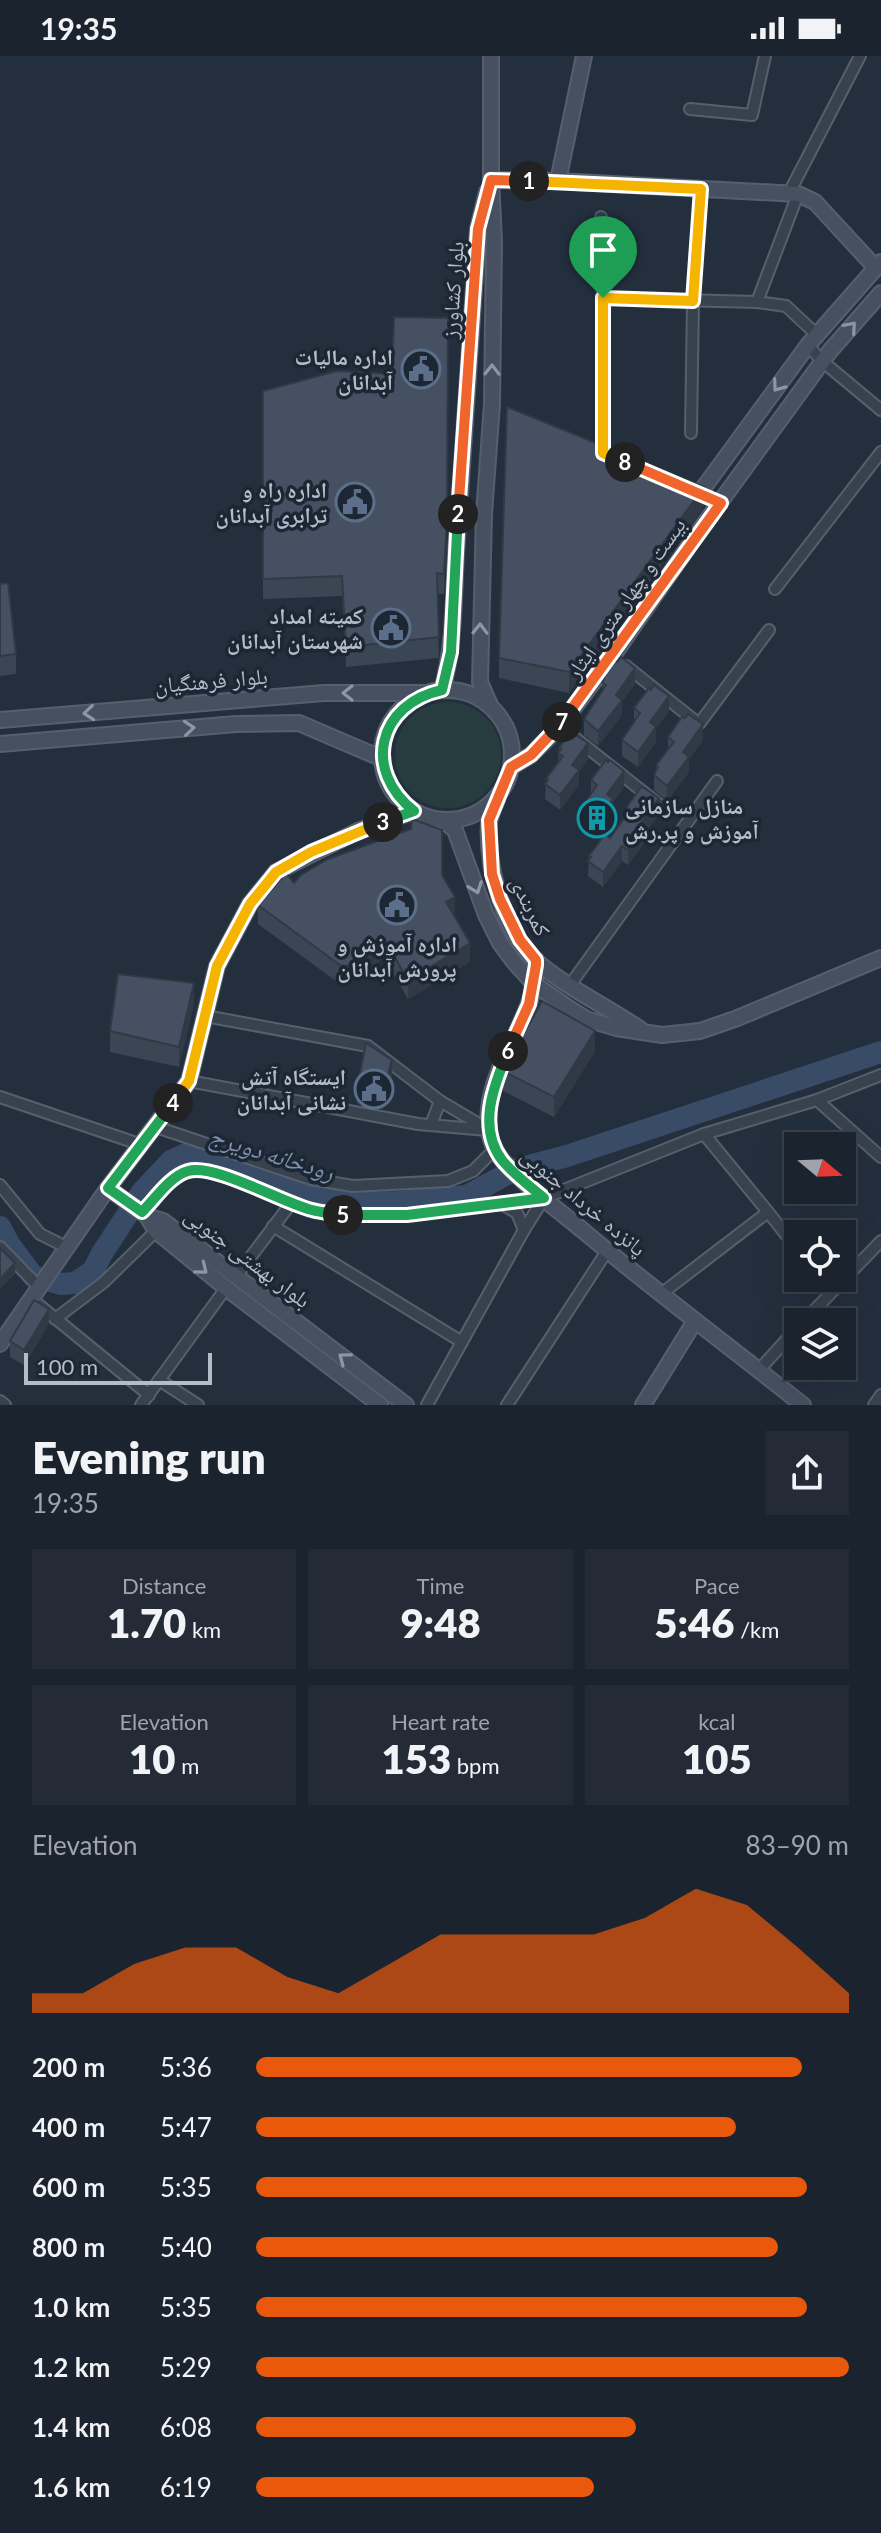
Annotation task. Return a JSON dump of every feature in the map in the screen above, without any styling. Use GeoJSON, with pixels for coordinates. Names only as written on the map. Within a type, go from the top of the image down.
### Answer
{"type":"FeatureCollection","features":[{"type":"Feature","properties":{"kind":"main road"},"geometry":{"type":"LineString","coordinates":[[491,56],[491,180],[794,193],[815,202],[878,264],[808,345],[692,491],[721,503]]}},
{"type":"Feature","properties":{"kind":"main road"},"geometry":{"type":"LineString","coordinates":[[558,181],[584,56]]}},
{"type":"Feature","properties":{"kind":"main road","name":"بلوار کشاورز"},"geometry":{"type":"LineString","coordinates":[[490,705],[480,682],[484,514],[498,407],[491,180]]}},
{"type":"Feature","properties":{"kind":"main road","name":"بلوار کشاورز"},"geometry":{"type":"LineString","coordinates":[[442,690],[451,652],[478,229],[491,180]]}},
{"type":"Feature","properties":{"kind":"main road","name":"بیست و چهار متری ایثار"},"geometry":{"type":"LineString","coordinates":[[511,767],[531,755],[560,726],[822,361],[881,293]]}},
{"type":"Feature","properties":{"kind":"main road"},"geometry":{"type":"LineString","coordinates":[[808,345],[814,343],[822,361]]}},
{"type":"Feature","properties":{"kind":"main road"},"geometry":{"type":"LineString","coordinates":[[808,345],[808,354],[822,361]]}},
{"type":"Feature","properties":{"kind":"main road"},"geometry":{"type":"LineString","coordinates":[[458,521],[468,531],[475,531],[484,514]]}},
{"type":"Feature","properties":{"kind":"main road"},"geometry":{"type":"LineString","coordinates":[[456,553],[461,544],[470,541],[482,554]]}},
{"type":"Feature","properties":{"kind":"main road"},"geometry":{"type":"LineString","coordinates":[[442,690],[475,696],[490,705],[501,718],[512,750],[511,767],[501,790],[482,809],[470,815],[443,820],[423,816],[402,801],[392,789],[383,759],[386,734],[398,712],[426,693],[442,690]]}},
{"type":"Feature","properties":{"kind":"main road","name":"بلوار فرهنگیان"},"geometry":{"type":"LineString","coordinates":[[0,720],[324,693],[426,693]]}},
{"type":"Feature","properties":{"kind":"main road","name":"بلوار فرهنگیان"},"geometry":{"type":"LineString","coordinates":[[0,744],[236,724],[299,723],[383,759]]}},
{"type":"Feature","properties":{"kind":"main road","name":"کمربندی"},"geometry":{"type":"LineString","coordinates":[[501,790],[489,820],[492,874],[520,940],[536,960],[644,1032]]}},
{"type":"Feature","properties":{"kind":"main road"},"geometry":{"type":"LineString","coordinates":[[0,1344],[108,1188],[189,1081],[217,966],[250,904],[276,872],[358,831],[414,811]]}},
{"type":"Feature","properties":{"kind":"main road","name":"کمربندی"},"geometry":{"type":"LineString","coordinates":[[443,820],[455,830],[486,915],[500,943],[534,984],[586,1019],[616,1028],[662,1035],[700,1031],[881,958]]}},
{"type":"Feature","properties":{"kind":"main road","name":"پانزده خرداد جنوبی"},"geometry":{"type":"LineString","coordinates":[[536,960],[529,1004],[497,1076],[490,1106],[489,1130],[495,1149],[521,1178],[607,1251],[803,1405]]}},
{"type":"Feature","properties":{"kind":"main road"},"geometry":{"type":"LineString","coordinates":[[108,1188],[143,1213]]}},
{"type":"Feature","properties":{"kind":"main road","name":"بلوار بهشتی جنوبی"},"geometry":{"type":"LineString","coordinates":[[143,1213],[156,1231],[226,1288],[380,1405]]}},
{"type":"Feature","properties":{"kind":"main road","name":"بلوار بهشتی جنوبی"},"geometry":{"type":"LineString","coordinates":[[143,1213],[163,1221],[237,1275],[406,1405]]}},
{"type":"Feature","properties":{"kind":"main road"},"geometry":{"type":"LineString","coordinates":[[643,1405],[699,1324]]}},
{"type":"Feature","properties":{"kind":"main road"},"geometry":{"type":"LineString","coordinates":[[652,1405],[699,1324]]}},
{"type":"Feature","properties":{"kind":"street"},"geometry":{"type":"LineString","coordinates":[[690,109],[752,115],[765,56]]}},
{"type":"Feature","properties":{"kind":"street"},"geometry":{"type":"LineString","coordinates":[[757,302],[794,193],[860,56]]}},
{"type":"Feature","properties":{"kind":"street"},"geometry":{"type":"LineString","coordinates":[[691,433],[693,301],[701,189]]}},
{"type":"Feature","properties":{"kind":"street"},"geometry":{"type":"LineString","coordinates":[[601,217],[602,452]]}},
{"type":"Feature","properties":{"kind":"street"},"geometry":{"type":"LineString","coordinates":[[603,298],[757,302],[786,306],[808,345]]}},
{"type":"Feature","properties":{"kind":"street"},"geometry":{"type":"LineString","coordinates":[[822,361],[881,410]]}},
{"type":"Feature","properties":{"kind":"street"},"geometry":{"type":"LineString","coordinates":[[775,589],[881,452]]}},
{"type":"Feature","properties":{"kind":"street"},"geometry":{"type":"LineString","coordinates":[[613,656],[699,724],[769,630]]}},
{"type":"Feature","properties":{"kind":"street"},"geometry":{"type":"LineString","coordinates":[[560,726],[661,806]]}},
{"type":"Feature","properties":{"kind":"street"},"geometry":{"type":"LineString","coordinates":[[570,985],[717,781]]}},
{"type":"Feature","properties":{"kind":"street"},"geometry":{"type":"LineString","coordinates":[[205,1016],[368,1046],[440,1101],[489,1130]]}},
{"type":"Feature","properties":{"kind":"street"},"geometry":{"type":"LineString","coordinates":[[143,1213],[175,1177],[198,1169],[311,1210],[351,1216],[407,1215],[544,1198],[704,1134],[817,1100],[881,1075]]}},
{"type":"Feature","properties":{"kind":"street"},"geometry":{"type":"LineString","coordinates":[[189,1081],[431,1125],[489,1130]]}},
{"type":"Feature","properties":{"kind":"street"},"geometry":{"type":"LineString","coordinates":[[0,1097],[142,1145]]}},
{"type":"Feature","properties":{"kind":"street"},"geometry":{"type":"LineString","coordinates":[[817,1100],[881,1157]]}},
{"type":"Feature","properties":{"kind":"street"},"geometry":{"type":"LineString","coordinates":[[431,1125],[440,1101]]}},
{"type":"Feature","properties":{"kind":"street"},"geometry":{"type":"LineString","coordinates":[[156,1127],[311,1179],[353,1186],[448,1181],[473,1171],[495,1149]]}},
{"type":"Feature","properties":{"kind":"street"},"geometry":{"type":"LineString","coordinates":[[704,1134],[784,1232]]}},
{"type":"Feature","properties":{"kind":"street"},"geometry":{"type":"LineString","coordinates":[[0,1185],[40,1234],[66,1247]]}},
{"type":"Feature","properties":{"kind":"street"},"geometry":{"type":"LineString","coordinates":[[427,1405],[544,1198]]}},
{"type":"Feature","properties":{"kind":"street"},"geometry":{"type":"LineString","coordinates":[[237,1275],[292,1202]]}},
{"type":"Feature","properties":{"kind":"street"},"geometry":{"type":"LineString","coordinates":[[500,1202],[517,1213],[524,1230]]}},
{"type":"Feature","properties":{"kind":"street"},"geometry":{"type":"LineString","coordinates":[[661,1294],[768,1212]]}},
{"type":"Feature","properties":{"kind":"street"},"geometry":{"type":"LineString","coordinates":[[273,1226],[462,1342]]}},
{"type":"Feature","properties":{"kind":"street"},"geometry":{"type":"LineString","coordinates":[[55,1319],[104,1282],[156,1231]]}},
{"type":"Feature","properties":{"kind":"street"},"geometry":{"type":"LineString","coordinates":[[856,1266],[881,1241]]}},
{"type":"Feature","properties":{"kind":"street"},"geometry":{"type":"LineString","coordinates":[[0,1247],[38,1291],[55,1319],[149,1395]]}},
{"type":"Feature","properties":{"kind":"street"},"geometry":{"type":"LineString","coordinates":[[507,1405],[607,1251]]}},
{"type":"Feature","properties":{"kind":"street"},"geometry":{"type":"LineString","coordinates":[[141,1405],[226,1288]]}},
{"type":"Feature","properties":{"kind":"street"},"geometry":{"type":"LineString","coordinates":[[816,1308],[830,1292]]}},
{"type":"Feature","properties":{"kind":"street"},"geometry":{"type":"LineString","coordinates":[[759,1370],[784,1342]]}},
{"type":"Feature","properties":{"kind":"street"},"geometry":{"type":"LineString","coordinates":[[159,1380],[198,1405]]}},
{"type":"Feature","properties":{"kind":"street"},"geometry":{"type":"LineString","coordinates":[[874,1405],[881,1395]]}},
{"type":"Feature","properties":{"kind":"street"},"geometry":{"type":"LineString","coordinates":[[0,1401],[5,1405]]}},
{"type":"Feature","properties":{"kind":"green space"},"geometry":{"type":"Polygon","coordinates":[[[448,702],[468,706],[486,717],[497,735],[501,755],[497,775],[486,793],[468,804],[448,808],[428,804],[410,793],[399,775],[395,755],[399,735],[410,717],[428,706],[448,702]]]}},
{"type":"Feature","properties":{"kind":"building","name":"اداره راه و ترابری آبدانان"},"geometry":{"type":"Polygon","coordinates":[[[394,317],[448,318],[447,517],[444,574],[437,573],[439,637],[346,647],[342,576],[263,579],[263,391],[337,371],[392,374],[394,317]]]}},
{"type":"Feature","properties":{"kind":"building"},"geometry":{"type":"Polygon","coordinates":[[[507,407],[704,487],[569,672],[499,658],[507,407]]]}},
{"type":"Feature","properties":{"kind":"building"},"geometry":{"type":"Polygon","coordinates":[[[8,583],[16,654],[0,656],[0,584],[8,583]]]}},
{"type":"Feature","properties":{"kind":"building"},"geometry":{"type":"Polygon","coordinates":[[[621,657],[635,668],[616,695],[622,700],[598,731],[584,719],[606,685],[602,682],[603,677],[621,657]]]}},
{"type":"Feature","properties":{"kind":"building"},"geometry":{"type":"Polygon","coordinates":[[[654,685],[669,696],[650,722],[656,727],[638,752],[622,740],[640,713],[634,708],[654,685]]]}},
{"type":"Feature","properties":{"kind":"building"},"geometry":{"type":"Polygon","coordinates":[[[688,714],[703,724],[683,752],[689,757],[667,786],[654,775],[656,765],[674,742],[668,737],[682,717],[688,714]]]}},
{"type":"Feature","properties":{"kind":"building"},"geometry":{"type":"Polygon","coordinates":[[[571,732],[588,743],[572,765],[579,770],[560,795],[545,784],[563,756],[558,753],[559,748],[571,732]]]}},
{"type":"Feature","properties":{"kind":"building"},"geometry":{"type":"Polygon","coordinates":[[[606,760],[624,771],[607,794],[613,799],[594,824],[579,812],[597,785],[591,780],[606,760]]]}},
{"type":"Feature","properties":{"kind":"building"},"geometry":{"type":"Polygon","coordinates":[[[641,787],[659,798],[642,822],[646,825],[628,850],[622,846],[603,872],[588,861],[589,856],[605,834],[610,838],[630,810],[627,807],[641,787]]]}},
{"type":"Feature","properties":{"kind":"building"},"geometry":{"type":"Polygon","coordinates":[[[412,819],[442,830],[442,875],[455,897],[446,902],[470,943],[408,980],[384,939],[344,968],[258,905],[286,873],[294,883],[301,875],[328,859],[411,829],[412,819]]]}},
{"type":"Feature","properties":{"kind":"building"},"geometry":{"type":"Polygon","coordinates":[[[118,974],[194,983],[179,1047],[110,1031],[118,974]]]}},
{"type":"Feature","properties":{"kind":"building"},"geometry":{"type":"Polygon","coordinates":[[[542,1001],[595,1031],[554,1097],[503,1071],[542,1001]]]}},
{"type":"Feature","properties":{"kind":"building"},"geometry":{"type":"Polygon","coordinates":[[[366,1043],[392,1060],[383,1094],[357,1088],[366,1043]]]}},
{"type":"Feature","properties":{"kind":"building"},"geometry":{"type":"Polygon","coordinates":[[[0,1248],[15,1263],[0,1279],[0,1248]]]}},
{"type":"Feature","properties":{"kind":"building"},"geometry":{"type":"Polygon","coordinates":[[[34,1300],[49,1309],[24,1350],[10,1341],[34,1300]]]}},
{"type":"Feature","properties":{"kind":"waterway","name":"رودخانه دویرج"},"geometry":{"type":"LineString","coordinates":[[0,1227],[33,1276],[61,1284],[75,1283],[93,1271],[142,1192],[171,1161],[186,1154],[206,1158],[318,1198],[357,1203],[467,1196],[514,1170],[567,1156],[881,1052]]}},
{"type":"Feature","properties":{"kind":"place","name":"اداره مالیات آبدانان"},"geometry":{"type":"Point","coordinates":[421,369]}},
{"type":"Feature","properties":{"kind":"place","name":"اداره راه و ترابری آبدانان"},"geometry":{"type":"Point","coordinates":[355,502]}},
{"type":"Feature","properties":{"kind":"place","name":"کمیته امداد شهرستان آبدانان"},"geometry":{"type":"Point","coordinates":[391,628]}},
{"type":"Feature","properties":{"kind":"place","name":"منازل سازمانی آموزش و پر.رش"},"geometry":{"type":"Point","coordinates":[597,818]}},
{"type":"Feature","properties":{"kind":"place","name":"اداره آموزش و پرورش آبدانان"},"geometry":{"type":"Point","coordinates":[397,905]}},
{"type":"Feature","properties":{"kind":"place","name":"ایستگاه آتش نشانی آبدانان"},"geometry":{"type":"Point","coordinates":[374,1089]}},
{"type":"Feature","properties":{"kind":"route"},"geometry":{"type":"LineString","coordinates":[[491,180],[701,189],[693,301],[603,298],[603,453],[721,503],[560,726],[531,755],[511,767],[489,820],[492,874],[500,899],[536,965],[529,1004],[497,1076],[490,1106],[489,1130],[495,1149],[504,1162],[544,1198],[407,1215],[351,1216],[311,1210],[198,1169],[175,1177],[142,1212],[108,1188],[189,1081],[217,966],[250,904],[276,872],[311,852],[414,811],[392,789],[383,759],[384,743],[389,726],[398,712],[426,693],[442,690],[449,666],[478,229],[491,180]]}}]}
